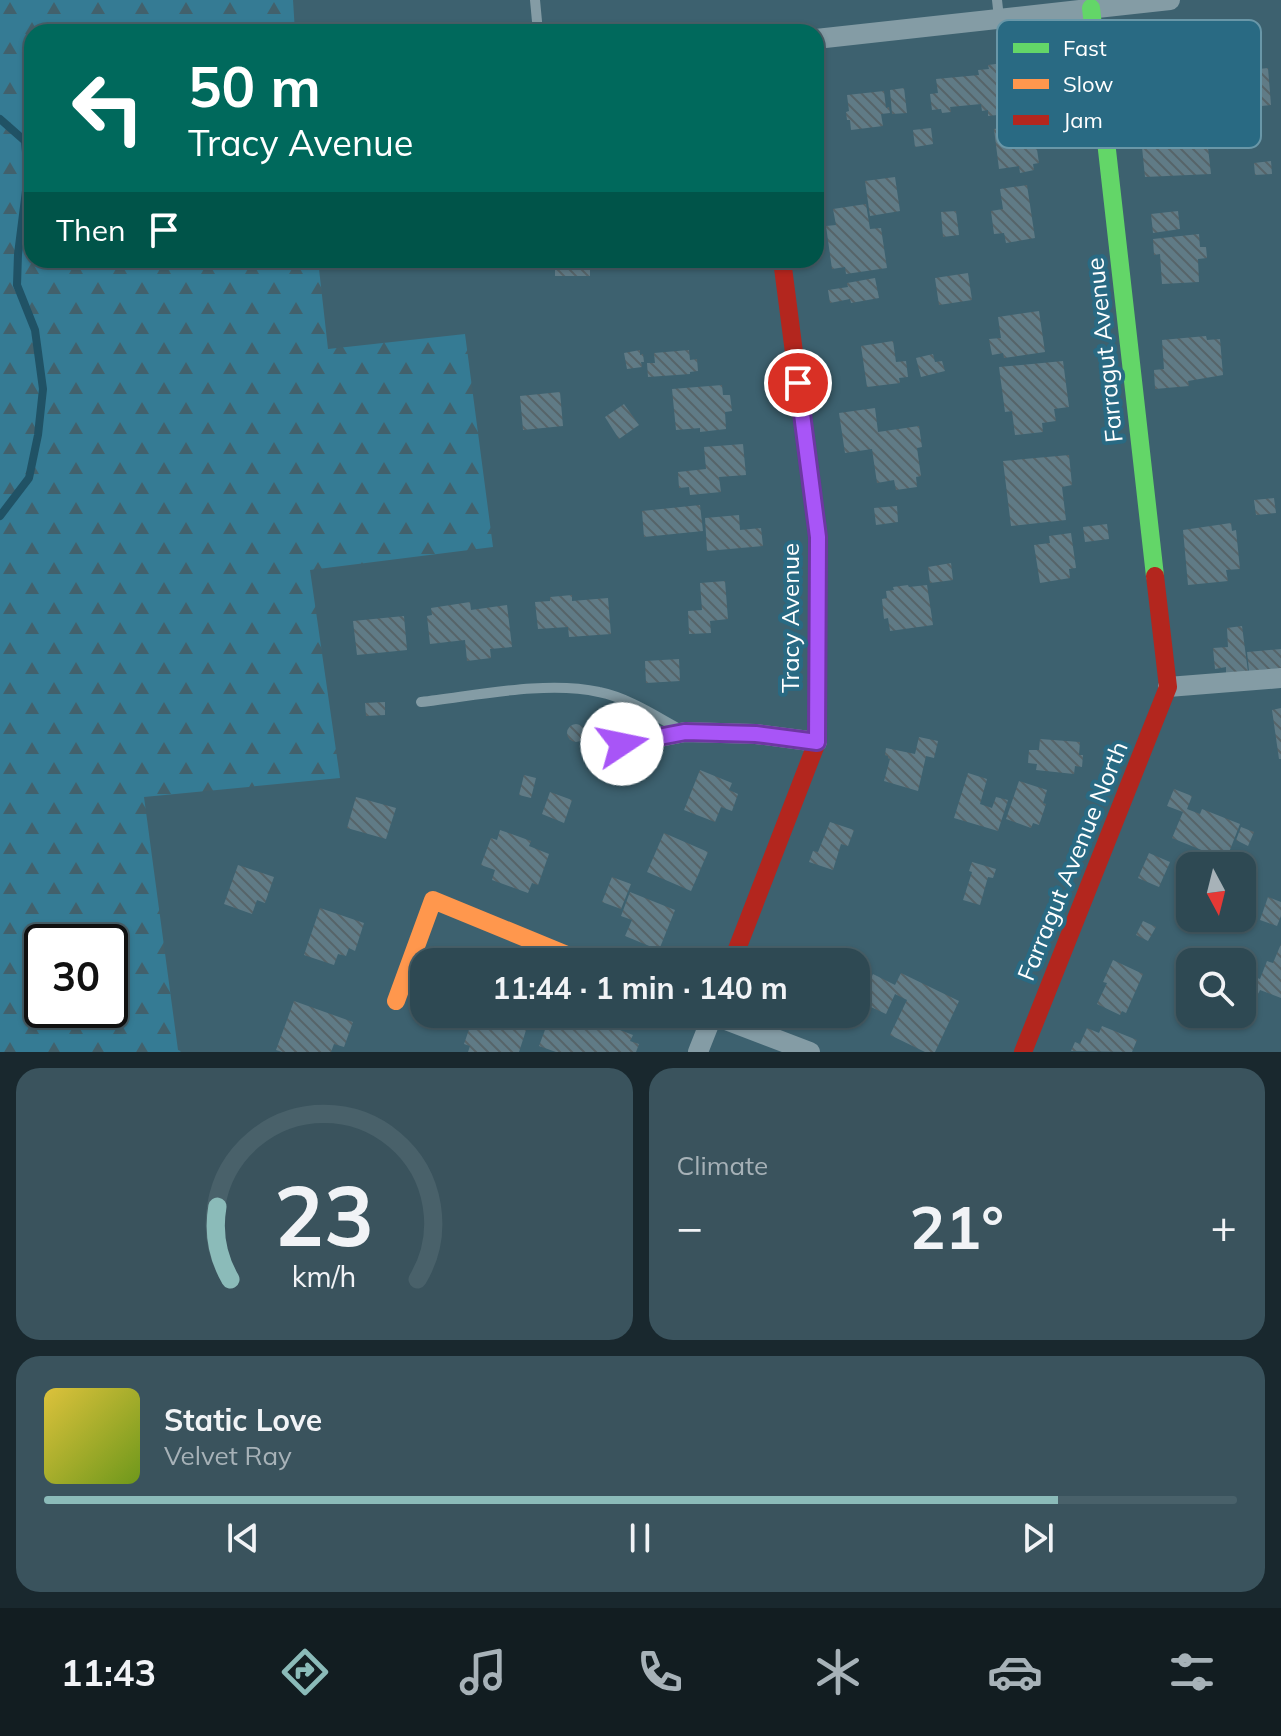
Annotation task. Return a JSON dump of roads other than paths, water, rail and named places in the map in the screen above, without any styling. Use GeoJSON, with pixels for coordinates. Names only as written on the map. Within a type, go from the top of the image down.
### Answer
{"type":"FeatureCollection","features":[{"type":"Feature","properties":{"kind":"street"},"geometry":{"type":"LineString","coordinates":[[824,38],[998,9],[1091,8],[1170,0]]}},
{"type":"Feature","properties":{"kind":"street","name":"Farragut Avenue"},"geometry":{"type":"LineString","coordinates":[[1091,8],[1092,20]]}},
{"type":"Feature","properties":{"kind":"street","name":"Farragut Avenue"},"geometry":{"type":"LineString","coordinates":[[1107,148],[1168,687]]}},
{"type":"Feature","properties":{"kind":"street","name":"Tracy Avenue"},"geometry":{"type":"LineString","coordinates":[[737,948],[817,742],[818,537],[783,268]]}},
{"type":"Feature","properties":{"kind":"street"},"geometry":{"type":"LineString","coordinates":[[1168,687],[1281,678]]}},
{"type":"Feature","properties":{"kind":"street","name":"Farragut Avenue North"},"geometry":{"type":"LineString","coordinates":[[1023,1052],[1168,687]]}},
{"type":"Feature","properties":{"kind":"street"},"geometry":{"type":"LineString","coordinates":[[604,748],[685,732],[756,734],[817,742]]}},
{"type":"Feature","properties":{"kind":"street"},"geometry":{"type":"LineString","coordinates":[[415,948],[433,900],[550,948]]}},
{"type":"Feature","properties":{"kind":"street"},"geometry":{"type":"LineString","coordinates":[[396,1001],[410,963]]}},
{"type":"Feature","properties":{"kind":"street"},"geometry":{"type":"LineString","coordinates":[[698,1052],[707,1028]]}},
{"type":"Feature","properties":{"kind":"street"},"geometry":{"type":"LineString","coordinates":[[748,1028],[810,1052]]}},
{"type":"Feature","properties":{"kind":"lane"},"geometry":{"type":"LineString","coordinates":[[535,0],[537,24]]}},
{"type":"Feature","properties":{"kind":"lane"},"geometry":{"type":"LineString","coordinates":[[421,702],[523,689],[567,688],[600,692],[622,699],[685,732]]}},
{"type":"Feature","properties":{"kind":"waterway"},"geometry":{"type":"LineString","coordinates":[[0,119],[24,140]]}},
{"type":"Feature","properties":{"kind":"waterway"},"geometry":{"type":"LineString","coordinates":[[0,516],[29,478],[43,389],[35,330],[17,285],[24,207]]}}]}
